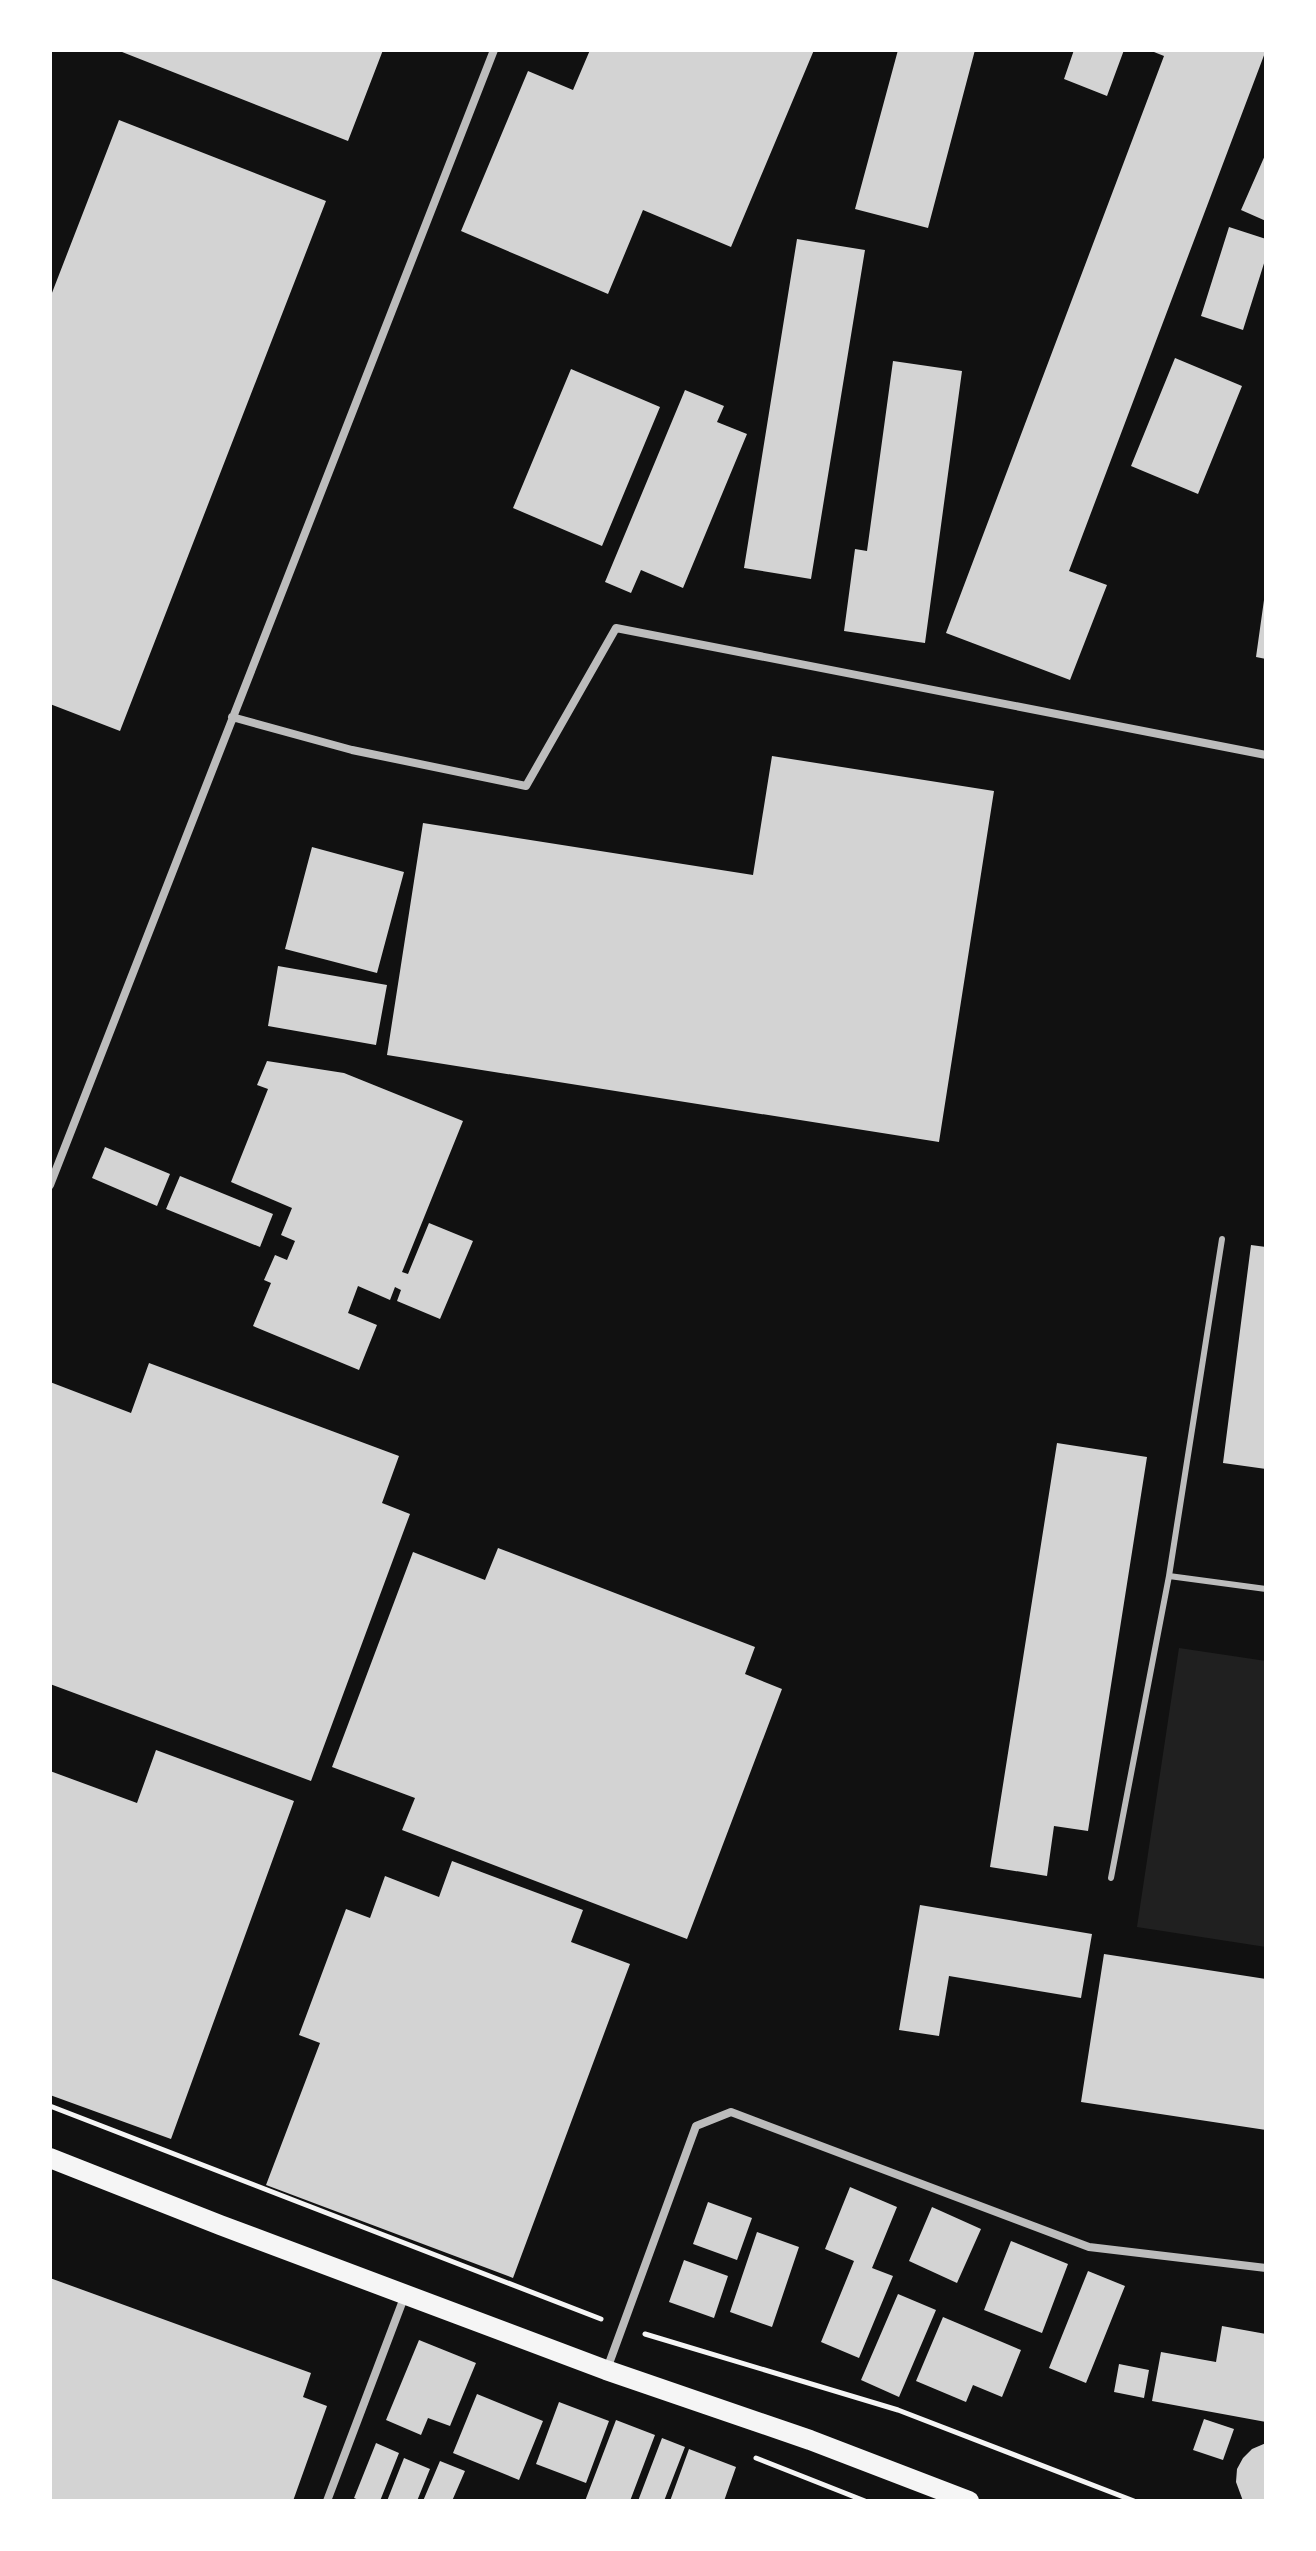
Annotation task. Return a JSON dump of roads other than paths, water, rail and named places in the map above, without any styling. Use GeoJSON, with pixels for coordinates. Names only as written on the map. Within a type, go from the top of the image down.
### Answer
{"type":"FeatureCollection","features":[{"type":"Feature","properties":{"kind":"main road"},"geometry":{"type":"LineString","coordinates":[[50,2158],[606,2370],[810,2440],[969,2501]]}},
{"type":"Feature","properties":{"kind":"street"},"geometry":{"type":"LineString","coordinates":[[50,1185],[494,50]]}},
{"type":"Feature","properties":{"kind":"street"},"geometry":{"type":"LineString","coordinates":[[232,717],[352,750],[526,786],[616,628],[1266,755]]}},
{"type":"Feature","properties":{"kind":"street"},"geometry":{"type":"LineString","coordinates":[[606,2370],[696,2126],[731,2112],[1089,2247],[1266,2268]]}},
{"type":"Feature","properties":{"kind":"street"},"geometry":{"type":"LineString","coordinates":[[327,2501],[405,2294]]}},
{"type":"Feature","properties":{"kind":"lane"},"geometry":{"type":"LineString","coordinates":[[1111,1878],[1169,1576],[1222,1239]]}},
{"type":"Feature","properties":{"kind":"lane"},"geometry":{"type":"LineString","coordinates":[[1169,1576],[1266,1589]]}}]}
